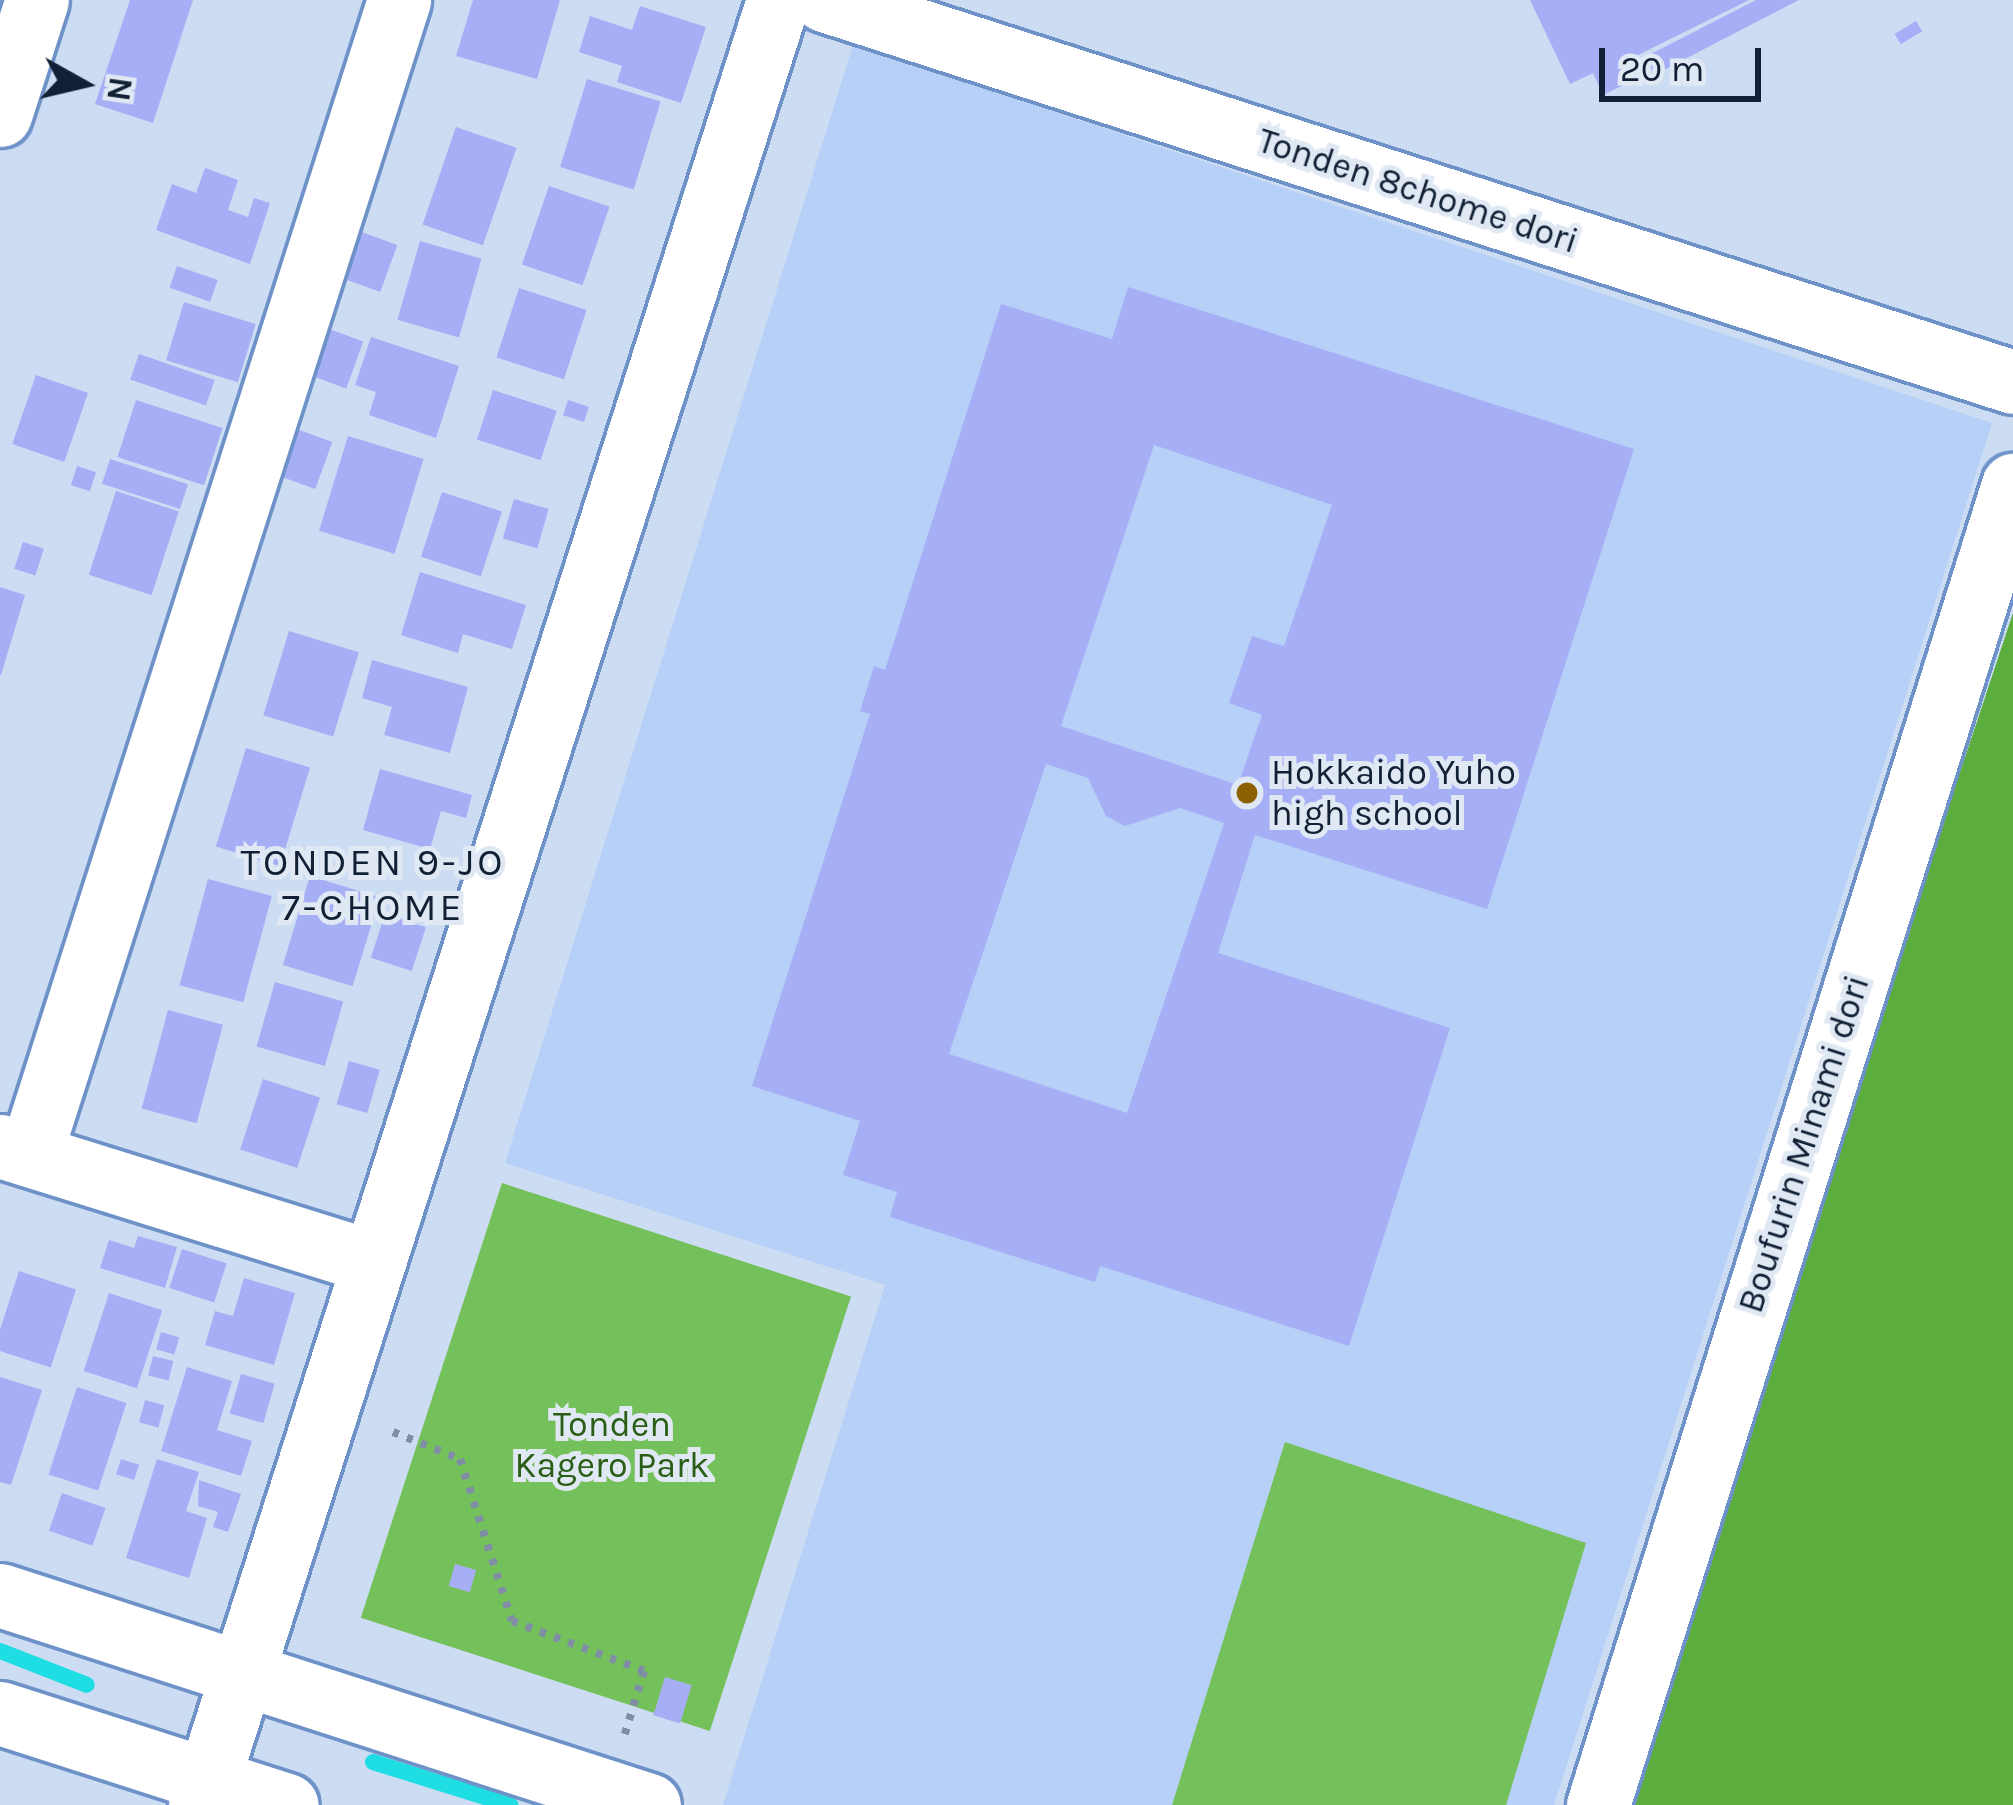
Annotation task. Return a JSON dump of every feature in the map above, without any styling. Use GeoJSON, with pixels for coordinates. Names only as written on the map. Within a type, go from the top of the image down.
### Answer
{"type":"FeatureCollection","features":[{"type":"Feature","properties":{"kind":"street"},"geometry":{"type":"LineString","coordinates":[[0,115],[37,0]]}},
{"type":"Feature","properties":{"kind":"street"},"geometry":{"type":"LineString","coordinates":[[372,1262],[15,1150],[398,0]]}},
{"type":"Feature","properties":{"kind":"street"},"geometry":{"type":"LineString","coordinates":[[204,1793],[778,0]]}},
{"type":"Feature","properties":{"kind":"street","name":"Tonden 8chome dori"},"geometry":{"type":"LineString","coordinates":[[824,0],[2013,382]]}},
{"type":"Feature","properties":{"kind":"street","name":"Boufurin Minami dori"},"geometry":{"type":"LineString","coordinates":[[1598,1805],[2013,485]]}},
{"type":"Feature","properties":{"kind":"street"},"geometry":{"type":"LineString","coordinates":[[0,1595],[649,1805]]}},
{"type":"Feature","properties":{"kind":"street"},"geometry":{"type":"LineString","coordinates":[[0,1713],[204,1793],[287,1805]]}},
{"type":"Feature","properties":{"kind":"path"},"geometry":{"type":"LineString","coordinates":[[393,1432],[460,1459],[512,1621],[644,1671],[622,1747]]}},
{"type":"Feature","properties":{"kind":"shaded area","name":"Hokkaido Yuho high school"},"geometry":{"type":"Polygon","coordinates":[[[853,45],[1992,423],[1554,1805],[723,1805],[885,1285],[505,1163],[853,45]]]}},
{"type":"Feature","properties":{"kind":"green space"},"geometry":{"type":"Polygon","coordinates":[[[2013,613],[2013,1805],[1622,1805],[1826,1176],[2013,613]]]}},
{"type":"Feature","properties":{"kind":"green space","name":"Tonden Kagero Park"},"geometry":{"type":"Polygon","coordinates":[[[502,1183],[851,1296],[710,1731],[361,1618],[502,1183]]]}},
{"type":"Feature","properties":{"kind":"green space"},"geometry":{"type":"Polygon","coordinates":[[[1285,1442],[1586,1543],[1506,1805],[1172,1805],[1285,1442]]]}},
{"type":"Feature","properties":{"kind":"building"},"geometry":{"type":"Polygon","coordinates":[[[130,0],[193,0],[153,123],[95,104],[130,0]]]}},
{"type":"Feature","properties":{"kind":"building"},"geometry":{"type":"Polygon","coordinates":[[[473,0],[560,0],[537,79],[456,56],[473,0]]]}},
{"type":"Feature","properties":{"kind":"building"},"geometry":{"type":"Polygon","coordinates":[[[1530,0],[1749,0],[1632,58],[1640,77],[1603,95],[1593,73],[1570,84],[1530,0]]]}},
{"type":"Feature","properties":{"kind":"building"},"geometry":{"type":"Polygon","coordinates":[[[1756,0],[1799,0],[1654,75],[1647,56],[1756,0]]]}},
{"type":"Feature","properties":{"kind":"building"},"geometry":{"type":"Polygon","coordinates":[[[640,6],[706,27],[681,103],[617,82],[622,66],[579,52],[590,16],[632,30],[640,6]]]}},
{"type":"Feature","properties":{"kind":"building"},"geometry":{"type":"Polygon","coordinates":[[[1916,21],[1922,31],[1901,44],[1895,34],[1916,21]]]}},
{"type":"Feature","properties":{"kind":"building"},"geometry":{"type":"Polygon","coordinates":[[[587,79],[661,102],[634,189],[560,167],[587,79]]]}},
{"type":"Feature","properties":{"kind":"building"},"geometry":{"type":"Polygon","coordinates":[[[456,127],[517,148],[483,245],[422,224],[456,127]]]}},
{"type":"Feature","properties":{"kind":"building"},"geometry":{"type":"Polygon","coordinates":[[[205,168],[238,180],[228,210],[248,217],[254,198],[270,203],[250,264],[156,230],[172,184],[196,193],[205,168]]]}},
{"type":"Feature","properties":{"kind":"building"},"geometry":{"type":"Polygon","coordinates":[[[549,186],[610,207],[582,285],[522,264],[549,186]]]}},
{"type":"Feature","properties":{"kind":"building"},"geometry":{"type":"Polygon","coordinates":[[[356,230],[397,245],[380,292],[339,277],[356,230]]]}},
{"type":"Feature","properties":{"kind":"building"},"geometry":{"type":"Polygon","coordinates":[[[420,241],[482,259],[459,337],[397,320],[420,241]]]}},
{"type":"Feature","properties":{"kind":"building"},"geometry":{"type":"Polygon","coordinates":[[[177,266],[218,280],[210,302],[170,288],[177,266]]]}},
{"type":"Feature","properties":{"kind":"building"},"geometry":{"type":"Polygon","coordinates":[[[1128,287],[1634,449],[1487,909],[1255,835],[1218,953],[1450,1028],[1349,1346],[1100,1266],[1095,1282],[890,1217],[897,1192],[843,1175],[860,1121],[752,1086],[870,714],[860,711],[874,666],[885,670],[1001,304],[1112,339],[1128,287]],[[1154,445],[1061,726],[1238,785],[1262,715],[1229,703],[1252,636],[1284,646],[1332,505],[1154,445]],[[1046,764],[949,1054],[1127,1113],[1224,823],[1180,808],[1125,826],[1106,816],[1088,778],[1046,764]]]}},
{"type":"Feature","properties":{"kind":"building"},"geometry":{"type":"Polygon","coordinates":[[[519,288],[587,310],[564,379],[496,357],[519,288]]]}},
{"type":"Feature","properties":{"kind":"building"},"geometry":{"type":"Polygon","coordinates":[[[184,302],[256,324],[238,382],[166,360],[184,302]]]}},
{"type":"Feature","properties":{"kind":"building"},"geometry":{"type":"Polygon","coordinates":[[[321,326],[363,341],[346,388],[304,373],[321,326]]]}},
{"type":"Feature","properties":{"kind":"building"},"geometry":{"type":"Polygon","coordinates":[[[371,337],[459,366],[436,438],[369,415],[376,392],[355,385],[371,337]]]}},
{"type":"Feature","properties":{"kind":"building"},"geometry":{"type":"Polygon","coordinates":[[[139,354],[215,380],[206,406],[130,380],[139,354]]]}},
{"type":"Feature","properties":{"kind":"building"},"geometry":{"type":"Polygon","coordinates":[[[36,375],[88,393],[64,462],[12,444],[36,375]]]}},
{"type":"Feature","properties":{"kind":"building"},"geometry":{"type":"Polygon","coordinates":[[[493,390],[557,411],[541,460],[477,439],[493,390]]]}},
{"type":"Feature","properties":{"kind":"building"},"geometry":{"type":"Polygon","coordinates":[[[136,400],[223,428],[204,485],[117,457],[136,400]]]}},
{"type":"Feature","properties":{"kind":"building"},"geometry":{"type":"Polygon","coordinates":[[[568,400],[589,407],[584,422],[563,415],[568,400]]]}},
{"type":"Feature","properties":{"kind":"building"},"geometry":{"type":"Polygon","coordinates":[[[291,427],[332,442],[315,489],[274,474],[291,427]]]}},
{"type":"Feature","properties":{"kind":"building"},"geometry":{"type":"Polygon","coordinates":[[[348,436],[424,459],[395,554],[319,531],[348,436]]]}},
{"type":"Feature","properties":{"kind":"building"},"geometry":{"type":"Polygon","coordinates":[[[110,459],[188,484],[180,509],[102,484],[110,459]]]}},
{"type":"Feature","properties":{"kind":"building"},"geometry":{"type":"Polygon","coordinates":[[[77,466],[96,472],[90,491],[71,485],[77,466]]]}},
{"type":"Feature","properties":{"kind":"building"},"geometry":{"type":"Polygon","coordinates":[[[116,491],[179,511],[152,595],[89,575],[116,491]]]}},
{"type":"Feature","properties":{"kind":"building"},"geometry":{"type":"Polygon","coordinates":[[[442,492],[502,511],[481,576],[421,557],[442,492]]]}},
{"type":"Feature","properties":{"kind":"building"},"geometry":{"type":"Polygon","coordinates":[[[514,499],[549,509],[537,548],[503,538],[514,499]]]}},
{"type":"Feature","properties":{"kind":"building"},"geometry":{"type":"Polygon","coordinates":[[[23,542],[44,549],[35,575],[14,569],[23,542]]]}},
{"type":"Feature","properties":{"kind":"building"},"geometry":{"type":"Polygon","coordinates":[[[420,572],[526,605],[512,649],[463,634],[458,653],[401,635],[420,572]]]}},
{"type":"Feature","properties":{"kind":"building"},"geometry":{"type":"Polygon","coordinates":[[[0,587],[25,595],[1,675],[0,675],[0,587]]]}},
{"type":"Feature","properties":{"kind":"building"},"geometry":{"type":"Polygon","coordinates":[[[289,631],[359,652],[333,736],[263,715],[289,631]]]}},
{"type":"Feature","properties":{"kind":"building"},"geometry":{"type":"Polygon","coordinates":[[[372,660],[468,687],[450,753],[384,735],[392,707],[362,698],[372,660]]]}},
{"type":"Feature","properties":{"kind":"building"},"geometry":{"type":"Polygon","coordinates":[[[246,748],[310,768],[280,866],[216,846],[246,748]]]}},
{"type":"Feature","properties":{"kind":"building"},"geometry":{"type":"Polygon","coordinates":[[[380,769],[472,795],[466,818],[441,811],[430,849],[363,830],[380,769]]]}},
{"type":"Feature","properties":{"kind":"building"},"geometry":{"type":"Polygon","coordinates":[[[310,876],[380,897],[353,986],[283,965],[310,876]]]}},
{"type":"Feature","properties":{"kind":"building"},"geometry":{"type":"Polygon","coordinates":[[[208,879],[272,896],[243,1002],[180,985],[208,879]]]}},
{"type":"Feature","properties":{"kind":"building"},"geometry":{"type":"Polygon","coordinates":[[[385,914],[426,927],[412,971],[371,958],[385,914]]]}},
{"type":"Feature","properties":{"kind":"building"},"geometry":{"type":"Polygon","coordinates":[[[275,982],[343,1002],[325,1066],[257,1046],[275,982]]]}},
{"type":"Feature","properties":{"kind":"building"},"geometry":{"type":"Polygon","coordinates":[[[168,1010],[223,1025],[197,1123],[142,1109],[168,1010]]]}},
{"type":"Feature","properties":{"kind":"building"},"geometry":{"type":"Polygon","coordinates":[[[349,1061],[380,1070],[367,1113],[337,1104],[349,1061]]]}},
{"type":"Feature","properties":{"kind":"building"},"geometry":{"type":"Polygon","coordinates":[[[263,1079],[320,1098],[297,1168],[240,1149],[263,1079]]]}},
{"type":"Feature","properties":{"kind":"building"},"geometry":{"type":"Polygon","coordinates":[[[138,1236],[177,1247],[165,1288],[100,1268],[109,1240],[134,1248],[138,1236]]]}},
{"type":"Feature","properties":{"kind":"building"},"geometry":{"type":"Polygon","coordinates":[[[182,1249],[227,1264],[214,1303],[169,1288],[182,1249]]]}},
{"type":"Feature","properties":{"kind":"building"},"geometry":{"type":"Polygon","coordinates":[[[19,1271],[76,1290],[51,1368],[0,1351],[0,1329],[19,1271]]]}},
{"type":"Feature","properties":{"kind":"building"},"geometry":{"type":"Polygon","coordinates":[[[244,1278],[295,1293],[274,1365],[205,1345],[215,1311],[233,1316],[244,1278]]]}},
{"type":"Feature","properties":{"kind":"building"},"geometry":{"type":"Polygon","coordinates":[[[109,1293],[162,1310],[137,1388],[84,1371],[109,1293]]]}},
{"type":"Feature","properties":{"kind":"building"},"geometry":{"type":"Polygon","coordinates":[[[161,1332],[179,1337],[174,1355],[156,1349],[161,1332]]]}},
{"type":"Feature","properties":{"kind":"building"},"geometry":{"type":"Polygon","coordinates":[[[153,1356],[173,1361],[169,1380],[148,1375],[153,1356]]]}},
{"type":"Feature","properties":{"kind":"building"},"geometry":{"type":"Polygon","coordinates":[[[187,1367],[232,1381],[217,1430],[252,1441],[241,1476],[161,1451],[187,1367]]]}},
{"type":"Feature","properties":{"kind":"building"},"geometry":{"type":"Polygon","coordinates":[[[241,1374],[275,1384],[263,1423],[230,1413],[241,1374]]]}},
{"type":"Feature","properties":{"kind":"building"},"geometry":{"type":"Polygon","coordinates":[[[0,1377],[42,1390],[11,1485],[0,1482],[0,1377]]]}},
{"type":"Feature","properties":{"kind":"building"},"geometry":{"type":"Polygon","coordinates":[[[77,1387],[126,1403],[98,1491],[49,1474],[77,1387]]]}},
{"type":"Feature","properties":{"kind":"building"},"geometry":{"type":"Polygon","coordinates":[[[145,1400],[164,1405],[158,1427],[139,1422],[145,1400]]]}},
{"type":"Feature","properties":{"kind":"building"},"geometry":{"type":"Polygon","coordinates":[[[121,1459],[139,1465],[134,1480],[116,1474],[121,1459]]]}},
{"type":"Feature","properties":{"kind":"building"},"geometry":{"type":"Polygon","coordinates":[[[157,1459],[199,1472],[186,1511],[207,1518],[189,1578],[126,1558],[157,1459]]]}},
{"type":"Feature","properties":{"kind":"building"},"geometry":{"type":"Polygon","coordinates":[[[199,1480],[241,1494],[228,1532],[213,1527],[218,1512],[198,1506],[199,1480]]]}},
{"type":"Feature","properties":{"kind":"building"},"geometry":{"type":"Polygon","coordinates":[[[62,1493],[105,1508],[92,1546],[49,1531],[62,1493]]]}},
{"type":"Feature","properties":{"kind":"building"},"geometry":{"type":"Polygon","coordinates":[[[455,1564],[476,1570],[470,1592],[449,1586],[455,1564]]]}},
{"type":"Feature","properties":{"kind":"building"},"geometry":{"type":"Polygon","coordinates":[[[665,1677],[692,1685],[680,1723],[653,1715],[665,1677]]]}},
{"type":"Feature","properties":{"kind":"waterway"},"geometry":{"type":"LineString","coordinates":[[0,1651],[87,1685]]}},
{"type":"Feature","properties":{"kind":"waterway"},"geometry":{"type":"LineString","coordinates":[[373,1762],[510,1805]]}},
{"type":"Feature","properties":{"kind":"place","name":"Hokkaido Yuho high school"},"geometry":{"type":"Point","coordinates":[1247,793]}},
{"type":"Feature","properties":{"kind":"district","name":"TONDEN 9-JO 7-CHOME"},"geometry":{"type":"Point","coordinates":[373,886]}}]}
